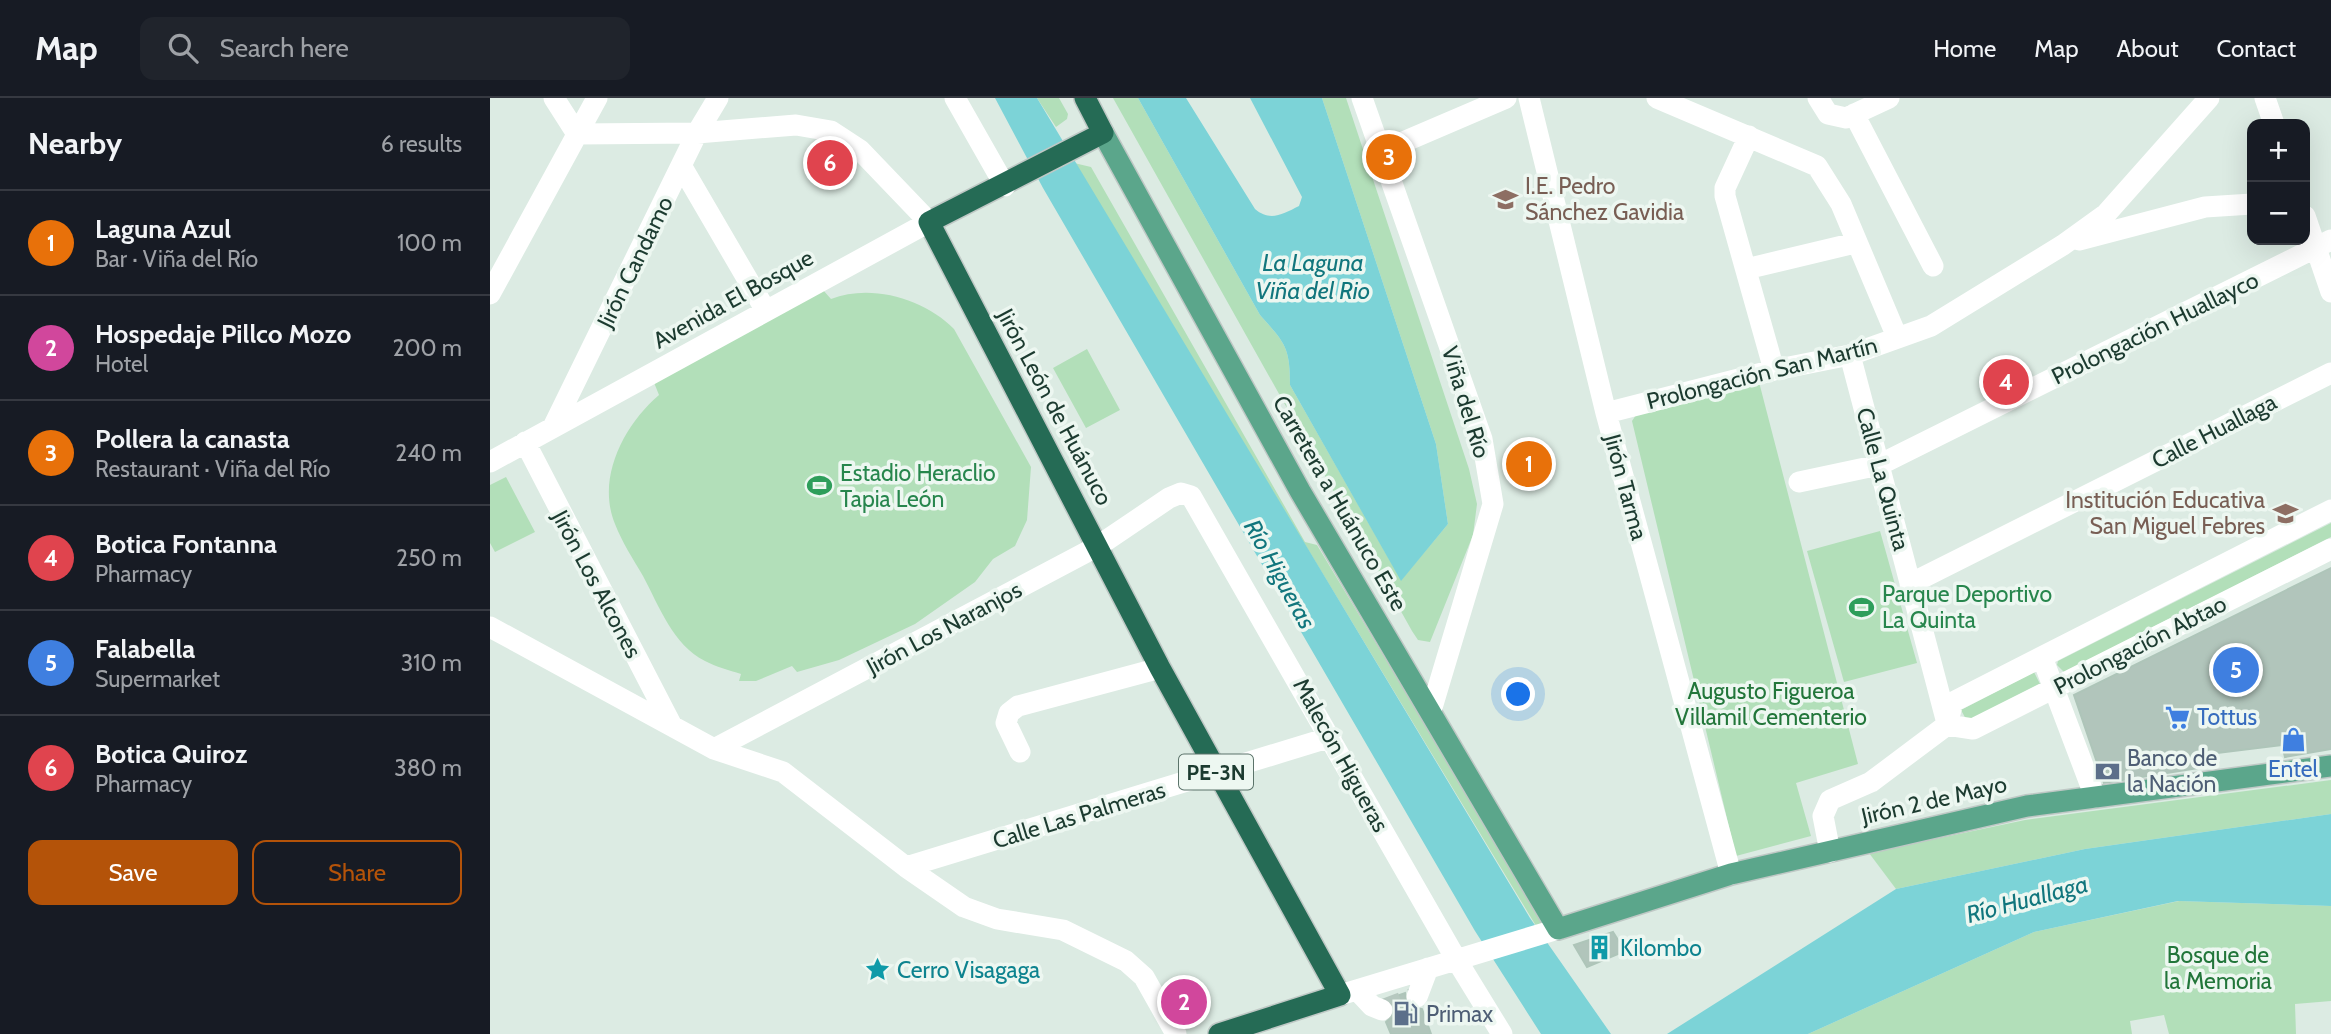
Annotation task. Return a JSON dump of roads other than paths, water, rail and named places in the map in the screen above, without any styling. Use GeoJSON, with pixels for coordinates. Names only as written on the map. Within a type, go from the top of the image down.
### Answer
{"type":"FeatureCollection","features":[{"type":"Feature","properties":{"kind":"highway","name":"Carretera a Huánuco Este"},"geometry":{"type":"LineString","coordinates":[[1085,98],[1103,133]]}},
{"type":"Feature","properties":{"kind":"highway","name":"Avenida El Bosque"},"geometry":{"type":"LineString","coordinates":[[929,222],[1012,182],[1103,133]]}},
{"type":"Feature","properties":{"kind":"highway","name":"Jirón León de Huánuco"},"geometry":{"type":"LineString","coordinates":[[929,222],[1217,773],[1349,993]]}},
{"type":"Feature","properties":{"kind":"highway"},"geometry":{"type":"LineString","coordinates":[[1219,1034],[1243,1030],[1349,993]]}},
{"type":"Feature","properties":{"kind":"main road","name":"Carretera a Huánuco Este"},"geometry":{"type":"LineString","coordinates":[[1103,133],[1300,491],[1431,710],[1551,931]]}},
{"type":"Feature","properties":{"kind":"main road","name":"Jirón 2 de Mayo"},"geometry":{"type":"LineString","coordinates":[[1551,931],[1731,874],[2027,806],[2331,766]]}},
{"type":"Feature","properties":{"kind":"street"},"geometry":{"type":"LineString","coordinates":[[554,98],[577,134]]}},
{"type":"Feature","properties":{"kind":"street"},"geometry":{"type":"LineString","coordinates":[[490,295],[597,98]]}},
{"type":"Feature","properties":{"kind":"street","name":"Jirón Candamo"},"geometry":{"type":"LineString","coordinates":[[553,427],[698,133],[718,98]]}},
{"type":"Feature","properties":{"kind":"street"},"geometry":{"type":"LineString","coordinates":[[955,98],[1012,182]]}},
{"type":"Feature","properties":{"kind":"street","name":"Viña del Río"},"geometry":{"type":"LineString","coordinates":[[1362,98],[1482,439],[1493,504],[1431,710]]}},
{"type":"Feature","properties":{"kind":"street"},"geometry":{"type":"LineString","coordinates":[[1380,152],[1506,98]]}},
{"type":"Feature","properties":{"kind":"street","name":"Jirón Tarma"},"geometry":{"type":"LineString","coordinates":[[1530,98],[1606,413],[1731,874]]}},
{"type":"Feature","properties":{"kind":"street"},"geometry":{"type":"LineString","coordinates":[[1657,98],[1817,166],[1841,204],[1855,243],[1897,337]]}},
{"type":"Feature","properties":{"kind":"street"},"geometry":{"type":"LineString","coordinates":[[1818,98],[1828,114],[1846,118],[1889,98]]}},
{"type":"Feature","properties":{"kind":"street","name":"Prolongación San Martín"},"geometry":{"type":"LineString","coordinates":[[1606,413],[1774,370],[1850,355],[1931,326],[2063,245],[2106,214],[2209,98]]}},
{"type":"Feature","properties":{"kind":"street"},"geometry":{"type":"LineString","coordinates":[[2265,98],[2272,119]]}},
{"type":"Feature","properties":{"kind":"street"},"geometry":{"type":"LineString","coordinates":[[1854,114],[1933,266]]}},
{"type":"Feature","properties":{"kind":"street","name":"Jirón León de Huánuco"},"geometry":{"type":"LineString","coordinates":[[577,134],[698,133],[796,125],[831,131],[860,150],[929,222]]}},
{"type":"Feature","properties":{"kind":"street"},"geometry":{"type":"LineString","coordinates":[[1749,136],[1725,188],[1774,370]]}},
{"type":"Feature","properties":{"kind":"street"},"geometry":{"type":"LineString","coordinates":[[681,167],[766,311]]}},
{"type":"Feature","properties":{"kind":"street"},"geometry":{"type":"LineString","coordinates":[[2063,245],[2205,207],[2247,204]]}},
{"type":"Feature","properties":{"kind":"street","name":"Avenida El Bosque"},"geometry":{"type":"LineString","coordinates":[[490,463],[929,222]]}},
{"type":"Feature","properties":{"kind":"street"},"geometry":{"type":"LineString","coordinates":[[2310,223],[2326,246],[2331,292]]}},
{"type":"Feature","properties":{"kind":"street"},"geometry":{"type":"LineString","coordinates":[[1746,269],[1855,243]]}},
{"type":"Feature","properties":{"kind":"street","name":"Prolongación Huallayco"},"geometry":{"type":"LineString","coordinates":[[1799,482],[1879,466],[2326,246]]}},
{"type":"Feature","properties":{"kind":"street","name":"Calle La Quinta"},"geometry":{"type":"LineString","coordinates":[[1850,355],[1947,725]]}},
{"type":"Feature","properties":{"kind":"street","name":"Calle Huallaga"},"geometry":{"type":"LineString","coordinates":[[1910,584],[2331,373]]}},
{"type":"Feature","properties":{"kind":"street","name":"Jirón Los Alcones"},"geometry":{"type":"LineString","coordinates":[[525,442],[566,526],[671,724]]}},
{"type":"Feature","properties":{"kind":"street","name":"Malecón Higueras"},"geometry":{"type":"LineString","coordinates":[[1169,498],[1181,493],[1191,496],[1202,510],[1502,1034]]}},
{"type":"Feature","properties":{"kind":"street","name":"Jirón Los Naranjos"},"geometry":{"type":"LineString","coordinates":[[714,749],[1098,547],[1169,498]]}},
{"type":"Feature","properties":{"kind":"street","name":"Prolongación Abtao"},"geometry":{"type":"LineString","coordinates":[[1830,852],[1823,816],[1830,800],[1871,782],[1947,725],[1953,702],[2331,510]]}},
{"type":"Feature","properties":{"kind":"street","name":"Prolongación Abtao"},"geometry":{"type":"LineString","coordinates":[[1947,725],[1973,729],[2331,549]]}},
{"type":"Feature","properties":{"kind":"street"},"geometry":{"type":"LineString","coordinates":[[490,627],[714,749],[783,772],[906,867],[964,907],[997,919],[1063,930],[1126,961],[1144,977],[1176,1034]]}},
{"type":"Feature","properties":{"kind":"street"},"geometry":{"type":"LineString","coordinates":[[2042,657],[2095,797]]}},
{"type":"Feature","properties":{"kind":"street"},"geometry":{"type":"LineString","coordinates":[[1020,752],[1006,723],[1009,713],[1018,706],[1160,668]]}},
{"type":"Feature","properties":{"kind":"street","name":"Calle Las Palmeras"},"geometry":{"type":"LineString","coordinates":[[906,867],[1331,737]]}},
{"type":"Feature","properties":{"kind":"street"},"geometry":{"type":"LineString","coordinates":[[1349,993],[1551,931]]}},
{"type":"Feature","properties":{"kind":"street"},"geometry":{"type":"LineString","coordinates":[[1417,997],[1428,968]]}},
{"type":"Feature","properties":{"kind":"street"},"geometry":{"type":"LineString","coordinates":[[1349,993],[1382,1010]]}},
{"type":"Feature","properties":{"kind":"water","name":"Río Higueras"},"geometry":{"type":"Polygon","coordinates":[[[995,98],[1037,98],[1530,918],[1611,1034],[1541,1034],[1475,931],[1043,188],[995,98]]]}},
{"type":"Feature","properties":{"kind":"water","name":"La Laguna Viña del Rio"},"geometry":{"type":"Polygon","coordinates":[[[1138,98],[1186,98],[1255,209],[1271,216],[1299,206],[1302,197],[1250,98],[1322,98],[1436,444],[1448,524],[1401,581],[1290,385],[1289,362],[1284,346],[1260,315],[1138,98]]]}},
{"type":"Feature","properties":{"kind":"water","name":"Río Huallaga"},"geometry":{"type":"Polygon","coordinates":[[[2331,814],[2331,906],[2178,901],[2034,932],[1808,1034],[1667,1034],[1896,889],[2085,849],[2331,814]]]}},
{"type":"Feature","properties":{"kind":"tunnel"},"geometry":{"type":"LineString","coordinates":[[1382,1010],[1417,997]]}},
{"type":"Feature","properties":{"kind":"place","name":"Pollera la canasta"},"geometry":{"type":"Point","coordinates":[1389,157]}},
{"type":"Feature","properties":{"kind":"place","name":"Botica Quiroz"},"geometry":{"type":"Point","coordinates":[830,163]}},
{"type":"Feature","properties":{"kind":"place","name":"I.E. Pedro Sánchez Gavidia"},"geometry":{"type":"Point","coordinates":[1505,199]}},
{"type":"Feature","properties":{"kind":"place","name":"Botica Fontanna"},"geometry":{"type":"Point","coordinates":[2006,382]}},
{"type":"Feature","properties":{"kind":"place","name":"Laguna Azul"},"geometry":{"type":"Point","coordinates":[1529,464]}},
{"type":"Feature","properties":{"kind":"place","name":"Estadio Heraclio Tapia León"},"geometry":{"type":"Point","coordinates":[820,486]}},
{"type":"Feature","properties":{"kind":"place","name":"Institución Educativa San Miguel Febres"},"geometry":{"type":"Point","coordinates":[2285,513]}},
{"type":"Feature","properties":{"kind":"place","name":"Parque Deportivo La Quinta"},"geometry":{"type":"Point","coordinates":[1862,607]}},
{"type":"Feature","properties":{"kind":"place","name":"Falabella"},"geometry":{"type":"Point","coordinates":[2236,670]}},
{"type":"Feature","properties":{"kind":"place","name":"Tottus"},"geometry":{"type":"Point","coordinates":[2177,717]}},
{"type":"Feature","properties":{"kind":"place","name":"Entel"},"geometry":{"type":"Point","coordinates":[2293,739]}},
{"type":"Feature","properties":{"kind":"place","name":"Banco de la Nación"},"geometry":{"type":"Point","coordinates":[2107,771]}},
{"type":"Feature","properties":{"kind":"place","name":"Kilombo"},"geometry":{"type":"Point","coordinates":[1600,948]}},
{"type":"Feature","properties":{"kind":"place","name":"Cerro Visagaga"},"geometry":{"type":"Point","coordinates":[877,970]}},
{"type":"Feature","properties":{"kind":"place","name":"Hospedaje Pillco Mozo"},"geometry":{"type":"Point","coordinates":[1184,1002]}},
{"type":"Feature","properties":{"kind":"place","name":"Primax"},"geometry":{"type":"Point","coordinates":[1406,1014]}},
{"type":"Feature","properties":{"kind":"park label","name":"Augusto Figueroa Villamil Cementerio"},"geometry":{"type":"Point","coordinates":[1771,704]}},
{"type":"Feature","properties":{"kind":"park label","name":"Bosque de la Memoria"},"geometry":{"type":"Point","coordinates":[2218,968]}}]}
